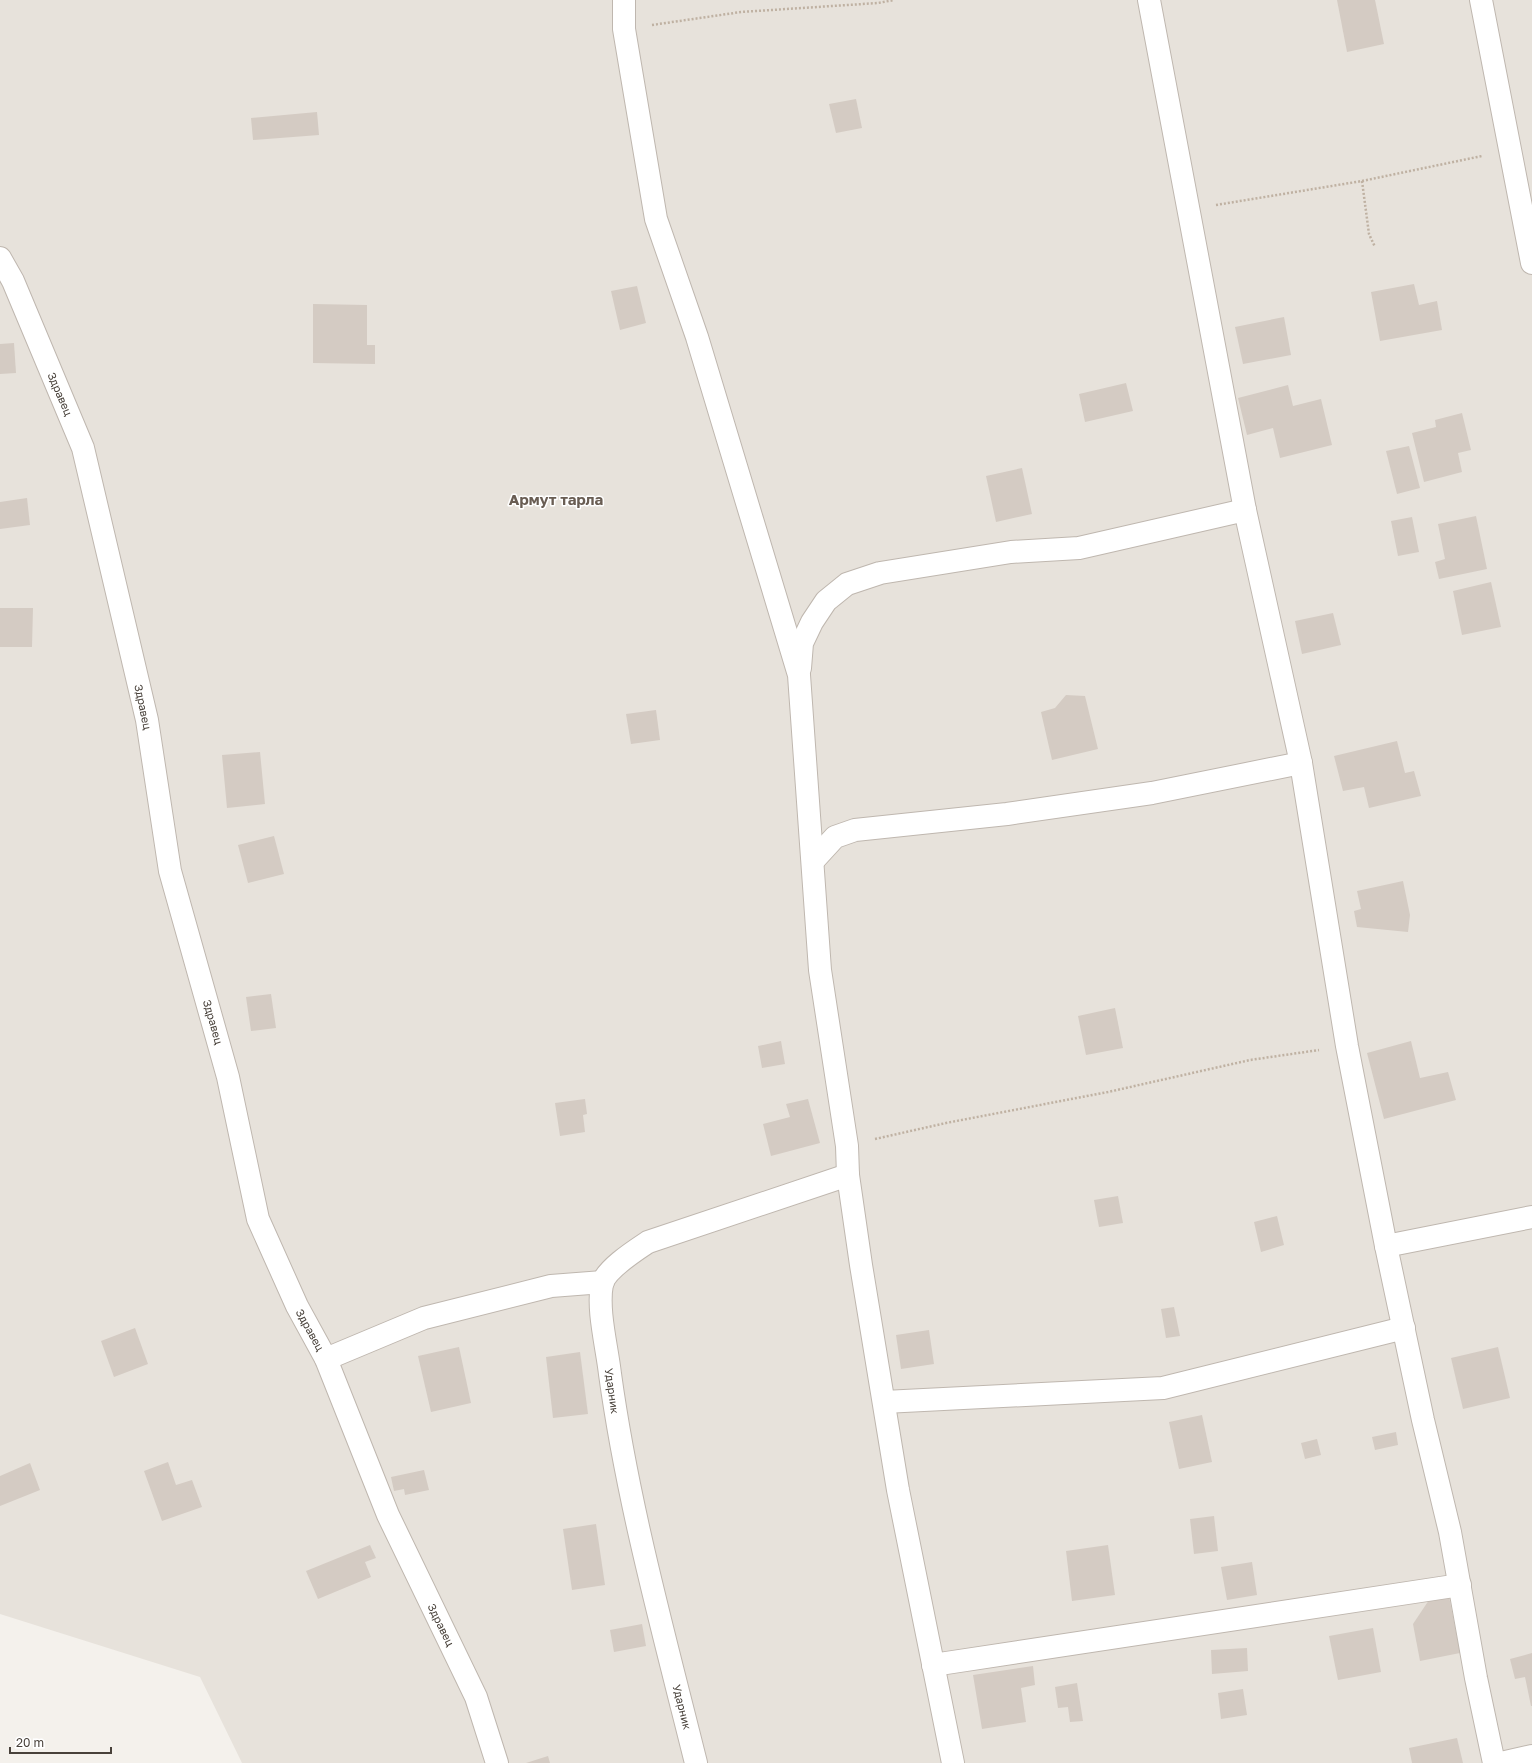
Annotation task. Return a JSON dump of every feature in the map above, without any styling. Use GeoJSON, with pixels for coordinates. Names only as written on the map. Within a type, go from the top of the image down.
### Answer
{"type":"FeatureCollection","features":[{"type":"Feature","properties":{"kind":"street"},"geometry":{"type":"LineString","coordinates":[[624,0],[624,29],[656,219],[697,337],[799,675]]}},
{"type":"Feature","properties":{"kind":"street"},"geometry":{"type":"LineString","coordinates":[[1149,0],[1245,510],[1301,763],[1347,1046],[1386,1246],[1450,1532],[1476,1678],[1494,1763]]}},
{"type":"Feature","properties":{"kind":"street"},"geometry":{"type":"LineString","coordinates":[[1481,0],[1532,263]]}},
{"type":"Feature","properties":{"kind":"street","name":"Здравец"},"geometry":{"type":"LineString","coordinates":[[0,258],[13,281],[83,448],[147,720],[170,871],[228,1077],[258,1219],[297,1306],[326,1359],[388,1515],[476,1697],[497,1763]]}},
{"type":"Feature","properties":{"kind":"street"},"geometry":{"type":"LineString","coordinates":[[953,1763],[898,1490],[848,1175],[847,1146],[820,970],[814,862],[799,675],[802,644],[812,622],[826,601],[847,584],[880,573],[1011,552],[1079,548],[1245,510]]}},
{"type":"Feature","properties":{"kind":"street"},"geometry":{"type":"LineString","coordinates":[[814,862],[835,837],[855,830],[1015,813],[1152,792],[1301,763]]}},
{"type":"Feature","properties":{"kind":"street"},"geometry":{"type":"LineString","coordinates":[[326,1359],[424,1318],[551,1286],[603,1282],[620,1261],[648,1242],[848,1175]]}},
{"type":"Feature","properties":{"kind":"street"},"geometry":{"type":"LineString","coordinates":[[1386,1246],[1532,1217]]}},
{"type":"Feature","properties":{"kind":"street","name":"Ударник"},"geometry":{"type":"LineString","coordinates":[[603,1282],[601,1306],[618,1430],[647,1564],[696,1763]]}},
{"type":"Feature","properties":{"kind":"street"},"geometry":{"type":"LineString","coordinates":[[884,1402],[1163,1388],[1404,1328]]}},
{"type":"Feature","properties":{"kind":"street"},"geometry":{"type":"LineString","coordinates":[[933,1665],[1460,1585]]}},
{"type":"Feature","properties":{"kind":"street"},"geometry":{"type":"LineString","coordinates":[[1501,1763],[1532,1756]]}},
{"type":"Feature","properties":{"kind":"path"},"geometry":{"type":"LineString","coordinates":[[624,29],[741,12],[878,3],[894,0]]}},
{"type":"Feature","properties":{"kind":"path"},"geometry":{"type":"LineString","coordinates":[[1188,210],[1362,181],[1510,150]]}},
{"type":"Feature","properties":{"kind":"path"},"geometry":{"type":"LineString","coordinates":[[1362,181],[1369,234],[1375,247]]}},
{"type":"Feature","properties":{"kind":"path"},"geometry":{"type":"LineString","coordinates":[[847,1146],[946,1123],[1108,1092],[1250,1060],[1347,1046]]}},
{"type":"Feature","properties":{"kind":"shaded area"},"geometry":{"type":"Polygon","coordinates":[[[0,0],[1532,0],[1532,1763],[242,1763],[200,1677],[0,1614],[0,0]]]}},
{"type":"Feature","properties":{"kind":"building"},"geometry":{"type":"Polygon","coordinates":[[[1337,0],[1375,0],[1384,44],[1347,52],[1337,0]]]}},
{"type":"Feature","properties":{"kind":"building"},"geometry":{"type":"Polygon","coordinates":[[[856,99],[862,128],[836,133],[829,104],[856,99]]]}},
{"type":"Feature","properties":{"kind":"building"},"geometry":{"type":"Polygon","coordinates":[[[317,112],[319,135],[253,140],[251,118],[317,112]]]}},
{"type":"Feature","properties":{"kind":"building"},"geometry":{"type":"Polygon","coordinates":[[[1414,284],[1419,305],[1437,301],[1442,330],[1380,341],[1371,292],[1414,284]]]}},
{"type":"Feature","properties":{"kind":"building"},"geometry":{"type":"Polygon","coordinates":[[[637,286],[646,323],[620,330],[611,291],[637,286]]]}},
{"type":"Feature","properties":{"kind":"building"},"geometry":{"type":"Polygon","coordinates":[[[313,304],[367,305],[367,345],[375,345],[375,364],[313,363],[313,304]]]}},
{"type":"Feature","properties":{"kind":"building"},"geometry":{"type":"Polygon","coordinates":[[[1284,317],[1291,355],[1243,364],[1235,327],[1284,317]]]}},
{"type":"Feature","properties":{"kind":"building"},"geometry":{"type":"Polygon","coordinates":[[[14,343],[16,373],[0,374],[0,344],[14,343]]]}},
{"type":"Feature","properties":{"kind":"building"},"geometry":{"type":"Polygon","coordinates":[[[1126,383],[1133,411],[1085,422],[1079,394],[1126,383]]]}},
{"type":"Feature","properties":{"kind":"building"},"geometry":{"type":"Polygon","coordinates":[[[1288,385],[1293,406],[1321,399],[1332,445],[1280,458],[1273,428],[1247,435],[1238,398],[1288,385]]]}},
{"type":"Feature","properties":{"kind":"building"},"geometry":{"type":"Polygon","coordinates":[[[1462,413],[1471,450],[1458,453],[1462,472],[1424,482],[1412,433],[1436,427],[1435,420],[1462,413]]]}},
{"type":"Feature","properties":{"kind":"building"},"geometry":{"type":"Polygon","coordinates":[[[1409,446],[1420,488],[1397,494],[1386,451],[1409,446]]]}},
{"type":"Feature","properties":{"kind":"building"},"geometry":{"type":"Polygon","coordinates":[[[1022,468],[1032,514],[996,522],[986,476],[1022,468]]]}},
{"type":"Feature","properties":{"kind":"building"},"geometry":{"type":"Polygon","coordinates":[[[27,498],[30,525],[0,529],[0,502],[27,498]]]}},
{"type":"Feature","properties":{"kind":"building"},"geometry":{"type":"Polygon","coordinates":[[[1476,516],[1487,569],[1439,579],[1435,562],[1445,559],[1438,524],[1476,516]]]}},
{"type":"Feature","properties":{"kind":"building"},"geometry":{"type":"Polygon","coordinates":[[[1412,517],[1419,552],[1398,556],[1391,521],[1412,517]]]}},
{"type":"Feature","properties":{"kind":"building"},"geometry":{"type":"Polygon","coordinates":[[[1491,582],[1501,627],[1462,635],[1453,591],[1491,582]]]}},
{"type":"Feature","properties":{"kind":"building"},"geometry":{"type":"Polygon","coordinates":[[[0,608],[33,608],[32,647],[0,647],[0,608]]]}},
{"type":"Feature","properties":{"kind":"building"},"geometry":{"type":"Polygon","coordinates":[[[1333,613],[1341,645],[1302,654],[1295,621],[1333,613]]]}},
{"type":"Feature","properties":{"kind":"building"},"geometry":{"type":"Polygon","coordinates":[[[1066,695],[1085,696],[1098,749],[1052,760],[1041,712],[1055,708],[1066,695]]]}},
{"type":"Feature","properties":{"kind":"building"},"geometry":{"type":"Polygon","coordinates":[[[656,710],[660,740],[631,744],[626,714],[656,710]]]}},
{"type":"Feature","properties":{"kind":"building"},"geometry":{"type":"Polygon","coordinates":[[[1397,741],[1405,773],[1414,771],[1421,796],[1369,808],[1364,787],[1343,791],[1334,756],[1397,741]]]}},
{"type":"Feature","properties":{"kind":"building"},"geometry":{"type":"Polygon","coordinates":[[[260,752],[265,804],[227,808],[222,755],[260,752]]]}},
{"type":"Feature","properties":{"kind":"building"},"geometry":{"type":"Polygon","coordinates":[[[274,836],[284,874],[248,883],[238,845],[274,836]]]}},
{"type":"Feature","properties":{"kind":"building"},"geometry":{"type":"Polygon","coordinates":[[[1403,881],[1410,915],[1408,932],[1357,927],[1354,911],[1361,909],[1357,891],[1403,881]]]}},
{"type":"Feature","properties":{"kind":"building"},"geometry":{"type":"Polygon","coordinates":[[[271,994],[276,1028],[251,1031],[246,997],[271,994]]]}},
{"type":"Feature","properties":{"kind":"building"},"geometry":{"type":"Polygon","coordinates":[[[1115,1008],[1123,1048],[1086,1055],[1078,1016],[1115,1008]]]}},
{"type":"Feature","properties":{"kind":"building"},"geometry":{"type":"Polygon","coordinates":[[[781,1041],[785,1064],[762,1068],[758,1046],[781,1041]]]}},
{"type":"Feature","properties":{"kind":"building"},"geometry":{"type":"Polygon","coordinates":[[[1411,1041],[1420,1078],[1448,1072],[1456,1100],[1384,1119],[1367,1053],[1411,1041]]]}},
{"type":"Feature","properties":{"kind":"building"},"geometry":{"type":"Polygon","coordinates":[[[585,1099],[587,1114],[583,1115],[585,1132],[560,1136],[555,1103],[585,1099]]]}},
{"type":"Feature","properties":{"kind":"building"},"geometry":{"type":"Polygon","coordinates":[[[808,1099],[820,1143],[771,1156],[763,1124],[790,1117],[786,1104],[808,1099]]]}},
{"type":"Feature","properties":{"kind":"building"},"geometry":{"type":"Polygon","coordinates":[[[1118,1196],[1123,1223],[1099,1227],[1094,1200],[1118,1196]]]}},
{"type":"Feature","properties":{"kind":"building"},"geometry":{"type":"Polygon","coordinates":[[[1277,1216],[1284,1245],[1261,1252],[1254,1222],[1277,1216]]]}},
{"type":"Feature","properties":{"kind":"building"},"geometry":{"type":"Polygon","coordinates":[[[1174,1307],[1180,1336],[1166,1338],[1161,1309],[1174,1307]]]}},
{"type":"Feature","properties":{"kind":"building"},"geometry":{"type":"Polygon","coordinates":[[[135,1328],[148,1364],[114,1377],[101,1341],[135,1328]]]}},
{"type":"Feature","properties":{"kind":"building"},"geometry":{"type":"Polygon","coordinates":[[[929,1330],[934,1364],[901,1369],[896,1335],[929,1330]]]}},
{"type":"Feature","properties":{"kind":"building"},"geometry":{"type":"Polygon","coordinates":[[[459,1347],[471,1403],[431,1412],[418,1356],[459,1347]]]}},
{"type":"Feature","properties":{"kind":"building"},"geometry":{"type":"Polygon","coordinates":[[[1498,1347],[1510,1398],[1463,1409],[1451,1358],[1498,1347]]]}},
{"type":"Feature","properties":{"kind":"building"},"geometry":{"type":"Polygon","coordinates":[[[580,1352],[588,1414],[553,1418],[546,1357],[580,1352]]]}},
{"type":"Feature","properties":{"kind":"building"},"geometry":{"type":"Polygon","coordinates":[[[1202,1415],[1212,1462],[1179,1469],[1169,1422],[1202,1415]]]}},
{"type":"Feature","properties":{"kind":"building"},"geometry":{"type":"Polygon","coordinates":[[[1396,1432],[1398,1445],[1375,1450],[1372,1437],[1396,1432]]]}},
{"type":"Feature","properties":{"kind":"building"},"geometry":{"type":"Polygon","coordinates":[[[1317,1439],[1321,1455],[1305,1459],[1301,1443],[1317,1439]]]}},
{"type":"Feature","properties":{"kind":"building"},"geometry":{"type":"Polygon","coordinates":[[[168,1462],[176,1485],[192,1480],[202,1507],[162,1521],[144,1471],[168,1462]]]}},
{"type":"Feature","properties":{"kind":"building"},"geometry":{"type":"Polygon","coordinates":[[[30,1463],[40,1490],[0,1506],[0,1476],[30,1463]]]}},
{"type":"Feature","properties":{"kind":"building"},"geometry":{"type":"Polygon","coordinates":[[[424,1470],[429,1490],[405,1495],[404,1489],[394,1491],[391,1477],[424,1470]]]}},
{"type":"Feature","properties":{"kind":"building"},"geometry":{"type":"Polygon","coordinates":[[[1214,1516],[1218,1551],[1194,1554],[1190,1519],[1214,1516]]]}},
{"type":"Feature","properties":{"kind":"building"},"geometry":{"type":"Polygon","coordinates":[[[596,1524],[605,1585],[572,1590],[563,1529],[596,1524]]]}},
{"type":"Feature","properties":{"kind":"building"},"geometry":{"type":"Polygon","coordinates":[[[370,1545],[376,1558],[365,1562],[371,1577],[318,1599],[306,1571],[370,1545]]]}},
{"type":"Feature","properties":{"kind":"building"},"geometry":{"type":"Polygon","coordinates":[[[1108,1545],[1115,1595],[1072,1601],[1066,1551],[1108,1545]]]}},
{"type":"Feature","properties":{"kind":"building"},"geometry":{"type":"Polygon","coordinates":[[[1252,1562],[1257,1595],[1227,1600],[1221,1567],[1252,1562]]]}},
{"type":"Feature","properties":{"kind":"building"},"geometry":{"type":"Polygon","coordinates":[[[1449,1596],[1460,1653],[1420,1661],[1413,1624],[1429,1600],[1449,1596]]]}},
{"type":"Feature","properties":{"kind":"building"},"geometry":{"type":"Polygon","coordinates":[[[642,1624],[646,1646],[614,1652],[610,1630],[642,1624]]]}},
{"type":"Feature","properties":{"kind":"building"},"geometry":{"type":"Polygon","coordinates":[[[1373,1628],[1381,1672],[1338,1680],[1329,1636],[1373,1628]]]}},
{"type":"Feature","properties":{"kind":"building"},"geometry":{"type":"Polygon","coordinates":[[[1247,1648],[1248,1671],[1212,1674],[1211,1650],[1247,1648]]]}},
{"type":"Feature","properties":{"kind":"building"},"geometry":{"type":"Polygon","coordinates":[[[1532,1653],[1531,1706],[1525,1677],[1515,1679],[1510,1659],[1532,1653]]]}},
{"type":"Feature","properties":{"kind":"building"},"geometry":{"type":"Polygon","coordinates":[[[1033,1666],[1035,1685],[1021,1688],[1026,1722],[982,1729],[973,1675],[1033,1666]]]}},
{"type":"Feature","properties":{"kind":"building"},"geometry":{"type":"Polygon","coordinates":[[[1077,1683],[1083,1721],[1070,1722],[1068,1707],[1058,1708],[1055,1687],[1077,1683]]]}},
{"type":"Feature","properties":{"kind":"building"},"geometry":{"type":"Polygon","coordinates":[[[1243,1689],[1247,1715],[1221,1719],[1218,1693],[1243,1689]]]}},
{"type":"Feature","properties":{"kind":"building"},"geometry":{"type":"Polygon","coordinates":[[[1457,1738],[1463,1763],[1412,1763],[1409,1748],[1457,1738]]]}},
{"type":"Feature","properties":{"kind":"building"},"geometry":{"type":"Polygon","coordinates":[[[548,1756],[550,1763],[526,1763],[548,1756]]]}},
{"type":"Feature","properties":{"kind":"district","name":"Армут тарла"},"geometry":{"type":"Point","coordinates":[556,500]}}]}
